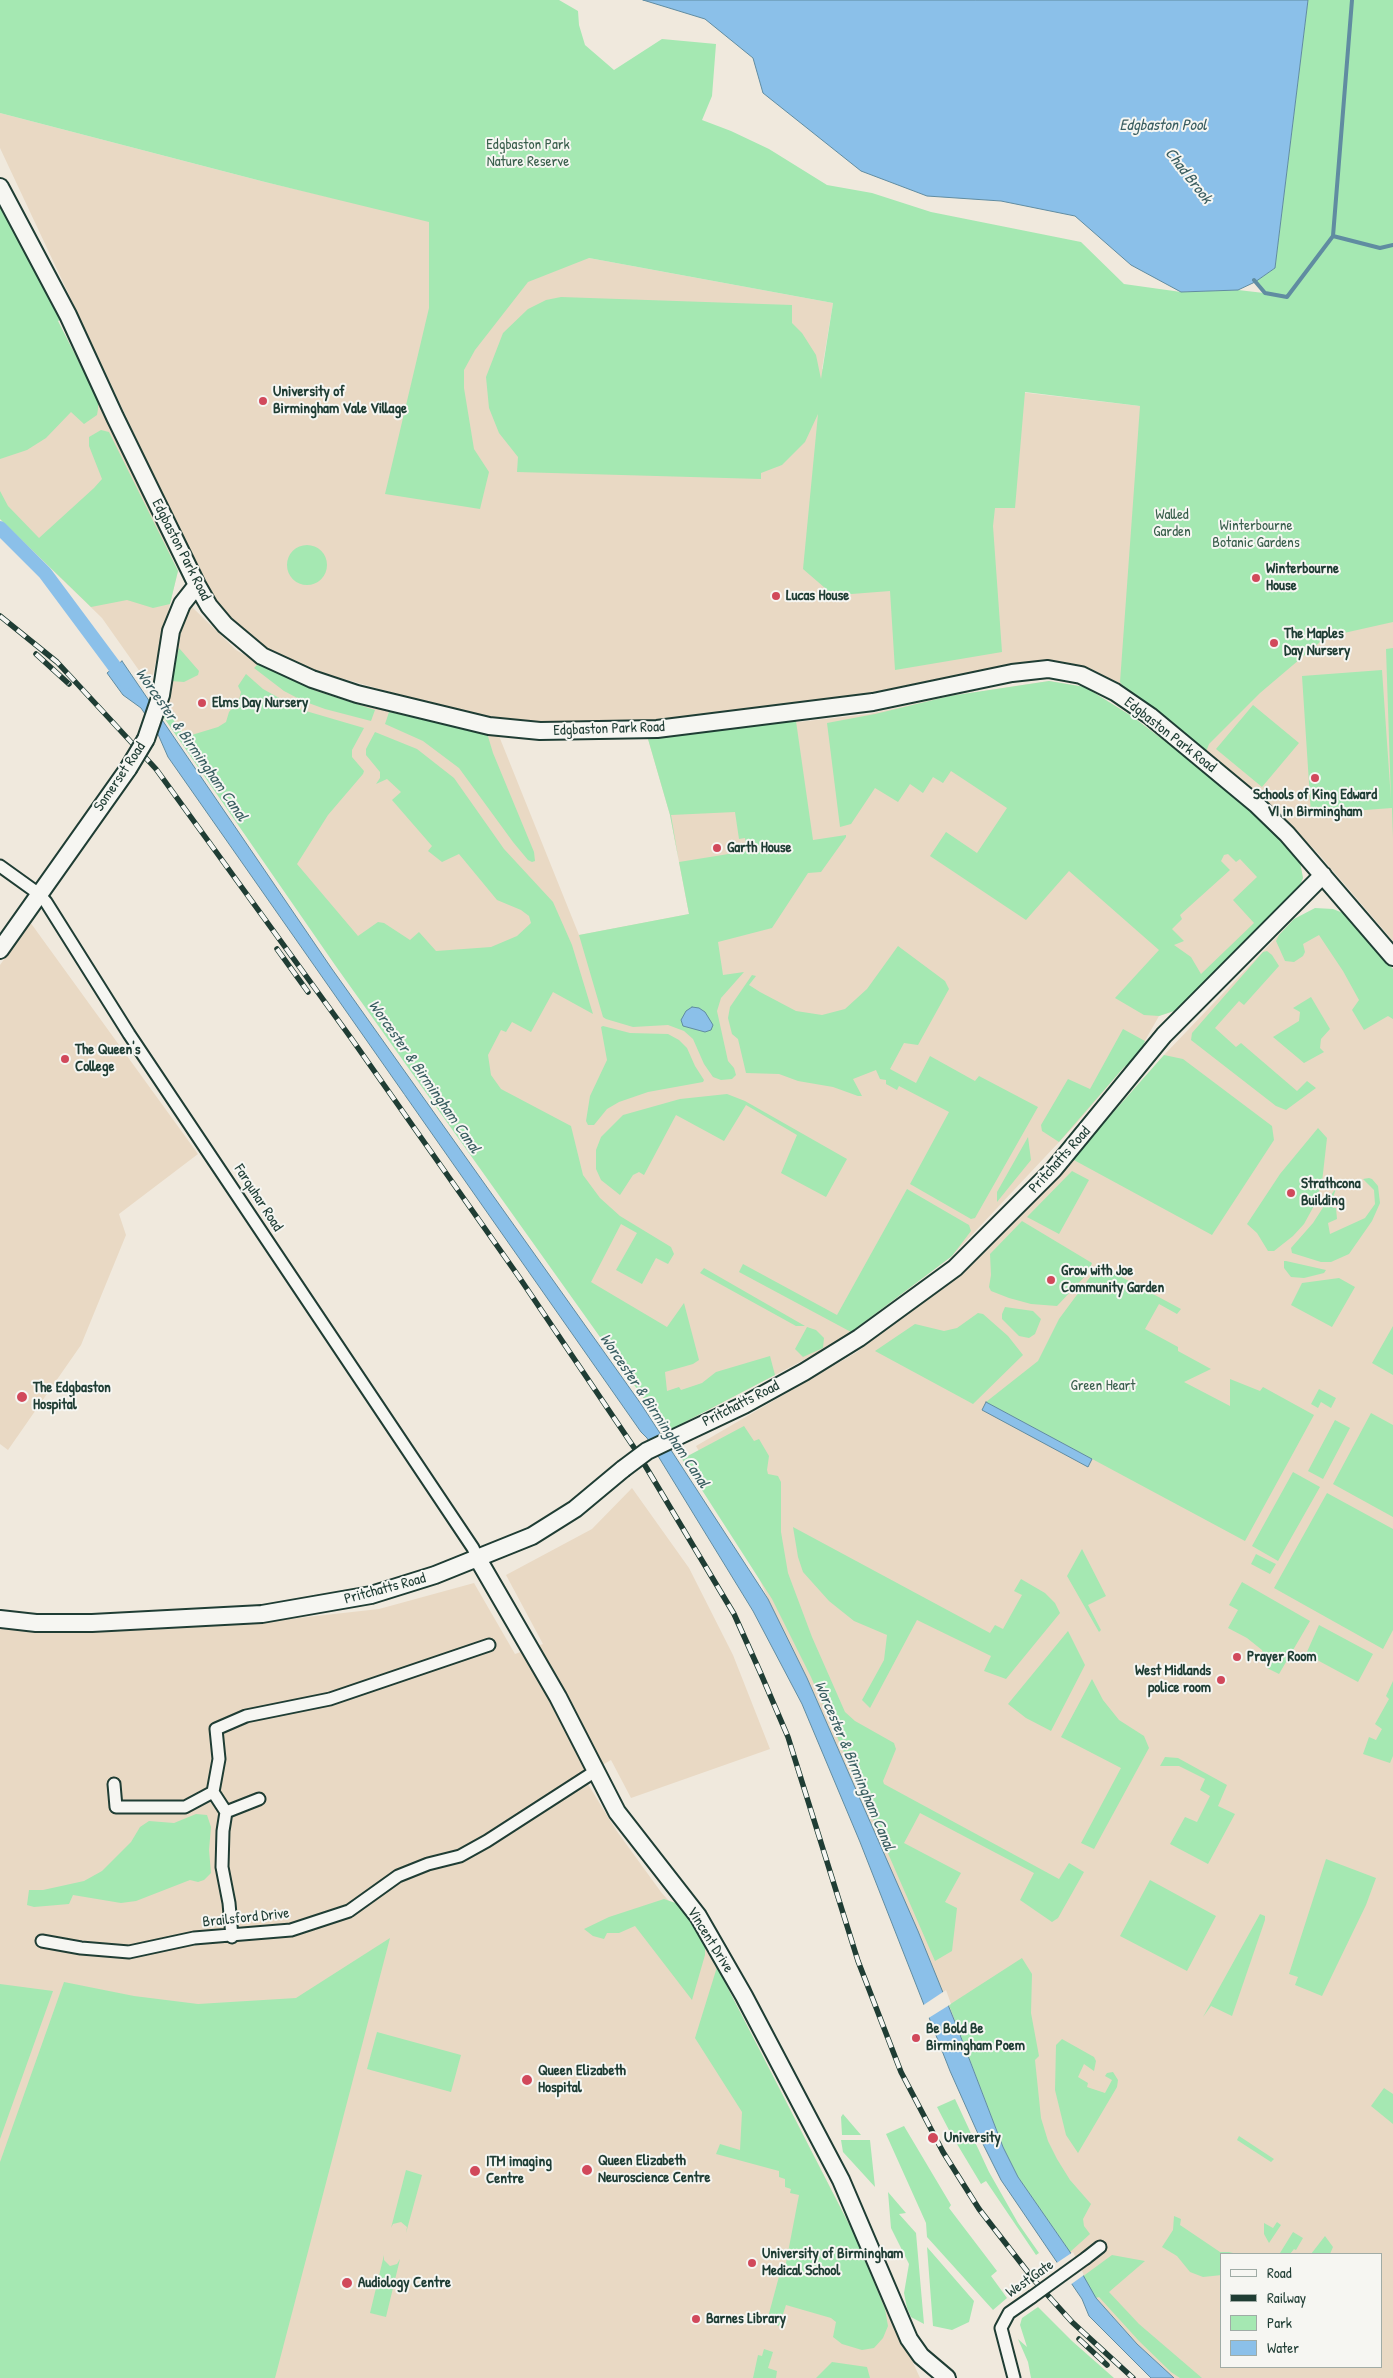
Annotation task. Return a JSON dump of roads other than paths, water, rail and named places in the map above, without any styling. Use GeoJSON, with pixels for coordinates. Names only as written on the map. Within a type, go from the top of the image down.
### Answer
{"type":"FeatureCollection","features":[{"type":"Feature","properties":{"kind":"street","name":"Edgbaston Park Road"},"geometry":{"type":"LineString","coordinates":[[0,187],[68,315],[115,417],[197,585],[209,606],[225,625],[262,656],[312,680],[357,694],[498,727],[540,731],[657,729],[873,702],[1012,673],[1048,669],[1081,675],[1114,692],[1150,716],[1256,804],[1287,834],[1323,874],[1393,957]]}},
{"type":"Feature","properties":{"kind":"street","name":"Somerset Road"},"geometry":{"type":"LineString","coordinates":[[0,950],[128,769],[147,736],[160,695],[172,631],[182,604],[197,585]]}},
{"type":"Feature","properties":{"kind":"street","name":"Farquhar Road"},"geometry":{"type":"LineString","coordinates":[[0,866],[39,894],[129,1034],[473,1548],[478,1559]]}},
{"type":"Feature","properties":{"kind":"street","name":"Pritchatts Road"},"geometry":{"type":"LineString","coordinates":[[0,1619],[36,1623],[92,1623],[262,1614],[371,1595],[435,1575],[532,1536],[574,1509],[647,1451],[744,1405],[804,1372],[859,1338],[955,1268],[1054,1169],[1184,1014],[1323,874]]}},
{"type":"Feature","properties":{"kind":"street","name":"Vincent Drive"},"geometry":{"type":"LineString","coordinates":[[478,1559],[558,1697],[594,1772],[625,1825],[698,1916],[739,1988],[841,2180],[909,2340],[921,2356],[947,2378]]}},
{"type":"Feature","properties":{"kind":"street"},"geometry":{"type":"LineString","coordinates":[[232,1937],[229,1903],[222,1867],[223,1830],[226,1812],[213,1792],[219,1759],[216,1729],[246,1716],[330,1700],[489,1645]]}},
{"type":"Feature","properties":{"kind":"street","name":"Brailsford Drive"},"geometry":{"type":"LineString","coordinates":[[42,1941],[81,1948],[129,1952],[194,1938],[232,1937],[290,1930],[349,1911],[398,1876],[428,1864],[460,1856],[487,1842],[594,1772]]}},
{"type":"Feature","properties":{"kind":"street"},"geometry":{"type":"LineString","coordinates":[[114,1784],[116,1807],[185,1807],[213,1792]]}},
{"type":"Feature","properties":{"kind":"street"},"geometry":{"type":"LineString","coordinates":[[226,1812],[259,1799]]}},
{"type":"Feature","properties":{"kind":"street","name":"West Gate"},"geometry":{"type":"LineString","coordinates":[[1014,2378],[1001,2328],[1009,2313],[1100,2247]]}},
{"type":"Feature","properties":{"kind":"water","name":"Edgbaston Pool"},"geometry":{"type":"Polygon","coordinates":[[[643,0],[1308,0],[1275,268],[1255,282],[1238,290],[1181,292],[1131,265],[1075,216],[1001,201],[927,196],[861,171],[763,93],[753,58],[705,19],[643,0]]]}},
{"type":"Feature","properties":{"kind":"water"},"geometry":{"type":"Polygon","coordinates":[[[122,661],[332,969],[641,1404],[768,1599],[807,1678],[918,1931],[1003,2147],[1018,2177],[1070,2252],[1096,2298],[1137,2344],[1174,2378],[1151,2378],[1089,2316],[1082,2299],[1001,2180],[950,2071],[860,1842],[802,1704],[753,1611],[647,1438],[168,757],[157,732],[141,708],[123,695],[107,673],[122,661]]]}},
{"type":"Feature","properties":{"kind":"water"},"geometry":{"type":"Polygon","coordinates":[[[692,1007],[699,1008],[705,1012],[713,1025],[711,1030],[705,1032],[683,1026],[681,1020],[686,1011],[692,1007]]]}},
{"type":"Feature","properties":{"kind":"water"},"geometry":{"type":"Polygon","coordinates":[[[986,1402],[1092,1459],[1088,1467],[982,1410],[986,1402]]]}},
{"type":"Feature","properties":{"kind":"waterway"},"geometry":{"type":"LineString","coordinates":[[1333,236],[1352,0]]}},
{"type":"Feature","properties":{"kind":"waterway","name":"Chad Brook"},"geometry":{"type":"LineString","coordinates":[[1254,280],[1265,293],[1287,297],[1333,236],[1380,248],[1393,245]]}},
{"type":"Feature","properties":{"kind":"waterway","name":"Worcester & Birmingham Canal"},"geometry":{"type":"LineString","coordinates":[[0,528],[45,573],[126,682]]}},
{"type":"Feature","properties":{"kind":"railway"},"geometry":{"type":"LineString","coordinates":[[0,616],[57,662],[156,769],[351,1038],[519,1277],[637,1452],[734,1614],[761,1674],[788,1737],[858,1961],[901,2072],[943,2152],[979,2209],[1034,2280],[1072,2322],[1133,2378]]}},
{"type":"Feature","properties":{"kind":"railway"},"geometry":{"type":"LineString","coordinates":[[36,654],[69,684]]}},
{"type":"Feature","properties":{"kind":"railway"},"geometry":{"type":"LineString","coordinates":[[277,949],[308,992]]}},
{"type":"Feature","properties":{"kind":"railway"},"geometry":{"type":"LineString","coordinates":[[1079,2339],[1107,2365]]}},
{"type":"Feature","properties":{"kind":"place","name":"University of Birmingham Vale Village"},"geometry":{"type":"Point","coordinates":[263,401]}},
{"type":"Feature","properties":{"kind":"place","name":"Winterbourne House"},"geometry":{"type":"Point","coordinates":[1256,578]}},
{"type":"Feature","properties":{"kind":"place","name":"Lucas House"},"geometry":{"type":"Point","coordinates":[776,596]}},
{"type":"Feature","properties":{"kind":"place","name":"The Maples Day Nursery"},"geometry":{"type":"Point","coordinates":[1274,643]}},
{"type":"Feature","properties":{"kind":"place","name":"Elms Day Nursery"},"geometry":{"type":"Point","coordinates":[202,703]}},
{"type":"Feature","properties":{"kind":"place","name":"Schools of King Edward VI in Birmingham"},"geometry":{"type":"Point","coordinates":[1315,778]}},
{"type":"Feature","properties":{"kind":"place","name":"Garth House"},"geometry":{"type":"Point","coordinates":[717,848]}},
{"type":"Feature","properties":{"kind":"place","name":"The Queen's College"},"geometry":{"type":"Point","coordinates":[65,1059]}},
{"type":"Feature","properties":{"kind":"place","name":"Strathcona Building"},"geometry":{"type":"Point","coordinates":[1291,1193]}},
{"type":"Feature","properties":{"kind":"place","name":"Grow with Joe Community Garden"},"geometry":{"type":"Point","coordinates":[1051,1280]}},
{"type":"Feature","properties":{"kind":"place","name":"The Edgbaston Hospital"},"geometry":{"type":"Point","coordinates":[22,1397]}},
{"type":"Feature","properties":{"kind":"place","name":"Prayer Room"},"geometry":{"type":"Point","coordinates":[1237,1657]}},
{"type":"Feature","properties":{"kind":"place","name":"West Midlands police room"},"geometry":{"type":"Point","coordinates":[1221,1680]}},
{"type":"Feature","properties":{"kind":"place","name":"Be Bold Be Birmingham Poem"},"geometry":{"type":"Point","coordinates":[916,2038]}},
{"type":"Feature","properties":{"kind":"place","name":"Queen Elizabeth Hospital"},"geometry":{"type":"Point","coordinates":[527,2080]}},
{"type":"Feature","properties":{"kind":"place","name":"University"},"geometry":{"type":"Point","coordinates":[933,2138]}},
{"type":"Feature","properties":{"kind":"place","name":"Queen Elizabeth Neuroscience Centre"},"geometry":{"type":"Point","coordinates":[587,2170]}},
{"type":"Feature","properties":{"kind":"place","name":"ITM imaging Centre"},"geometry":{"type":"Point","coordinates":[475,2171]}},
{"type":"Feature","properties":{"kind":"place","name":"University of Birmingham Medical School"},"geometry":{"type":"Point","coordinates":[752,2263]}},
{"type":"Feature","properties":{"kind":"place","name":"Audiology Centre"},"geometry":{"type":"Point","coordinates":[347,2283]}},
{"type":"Feature","properties":{"kind":"place","name":"Barnes Library"},"geometry":{"type":"Point","coordinates":[696,2319]}},
{"type":"Feature","properties":{"kind":"park label","name":"Edgbaston Park Nature Reserve"},"geometry":{"type":"Point","coordinates":[528,154]}},
{"type":"Feature","properties":{"kind":"park label","name":"Walled Garden"},"geometry":{"type":"Point","coordinates":[1172,524]}},
{"type":"Feature","properties":{"kind":"park label","name":"Winterbourne Botanic Gardens"},"geometry":{"type":"Point","coordinates":[1256,534]}},
{"type":"Feature","properties":{"kind":"park label","name":"Green Heart"},"geometry":{"type":"Point","coordinates":[1103,1386]}}]}
